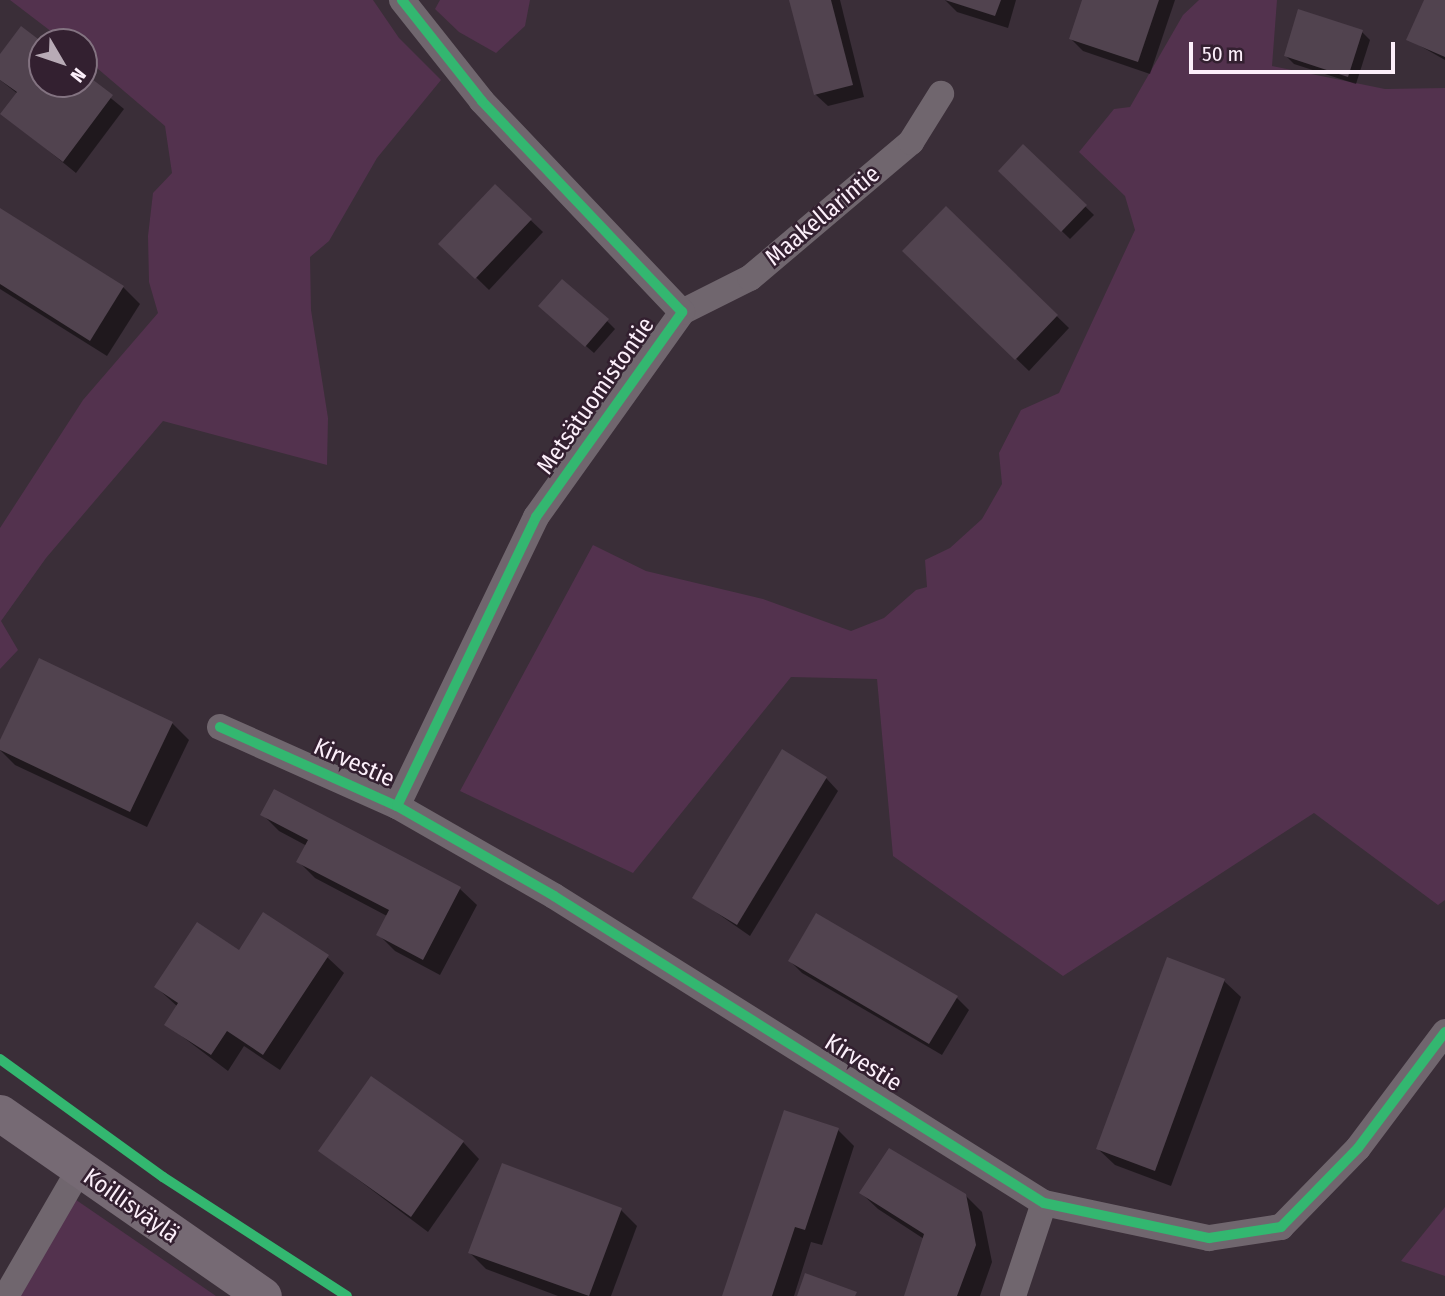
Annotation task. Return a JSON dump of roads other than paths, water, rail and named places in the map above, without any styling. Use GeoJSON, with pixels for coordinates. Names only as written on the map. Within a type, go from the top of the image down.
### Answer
{"type":"FeatureCollection","features":[{"type":"Feature","properties":{"kind":"main road","name":"Koillisväylä"},"geometry":{"type":"LineString","coordinates":[[0,1113],[263,1296]]}},
{"type":"Feature","properties":{"kind":"street","name":"Metsätuomistontie"},"geometry":{"type":"LineString","coordinates":[[397,806],[536,517],[682,312],[482,101],[402,0]]}},
{"type":"Feature","properties":{"kind":"street","name":"Maakellarintie"},"geometry":{"type":"LineString","coordinates":[[682,312],[750,278],[911,142],[942,94]]}},
{"type":"Feature","properties":{"kind":"street","name":"Kirvestie"},"geometry":{"type":"LineString","coordinates":[[220,727],[397,806],[566,903],[1044,1203],[1209,1238],[1281,1227],[1358,1148],[1445,1032]]}},
{"type":"Feature","properties":{"kind":"street"},"geometry":{"type":"LineString","coordinates":[[6,1296],[79,1170]]}},
{"type":"Feature","properties":{"kind":"street"},"geometry":{"type":"LineString","coordinates":[[1013,1296],[1044,1203]]}}]}
